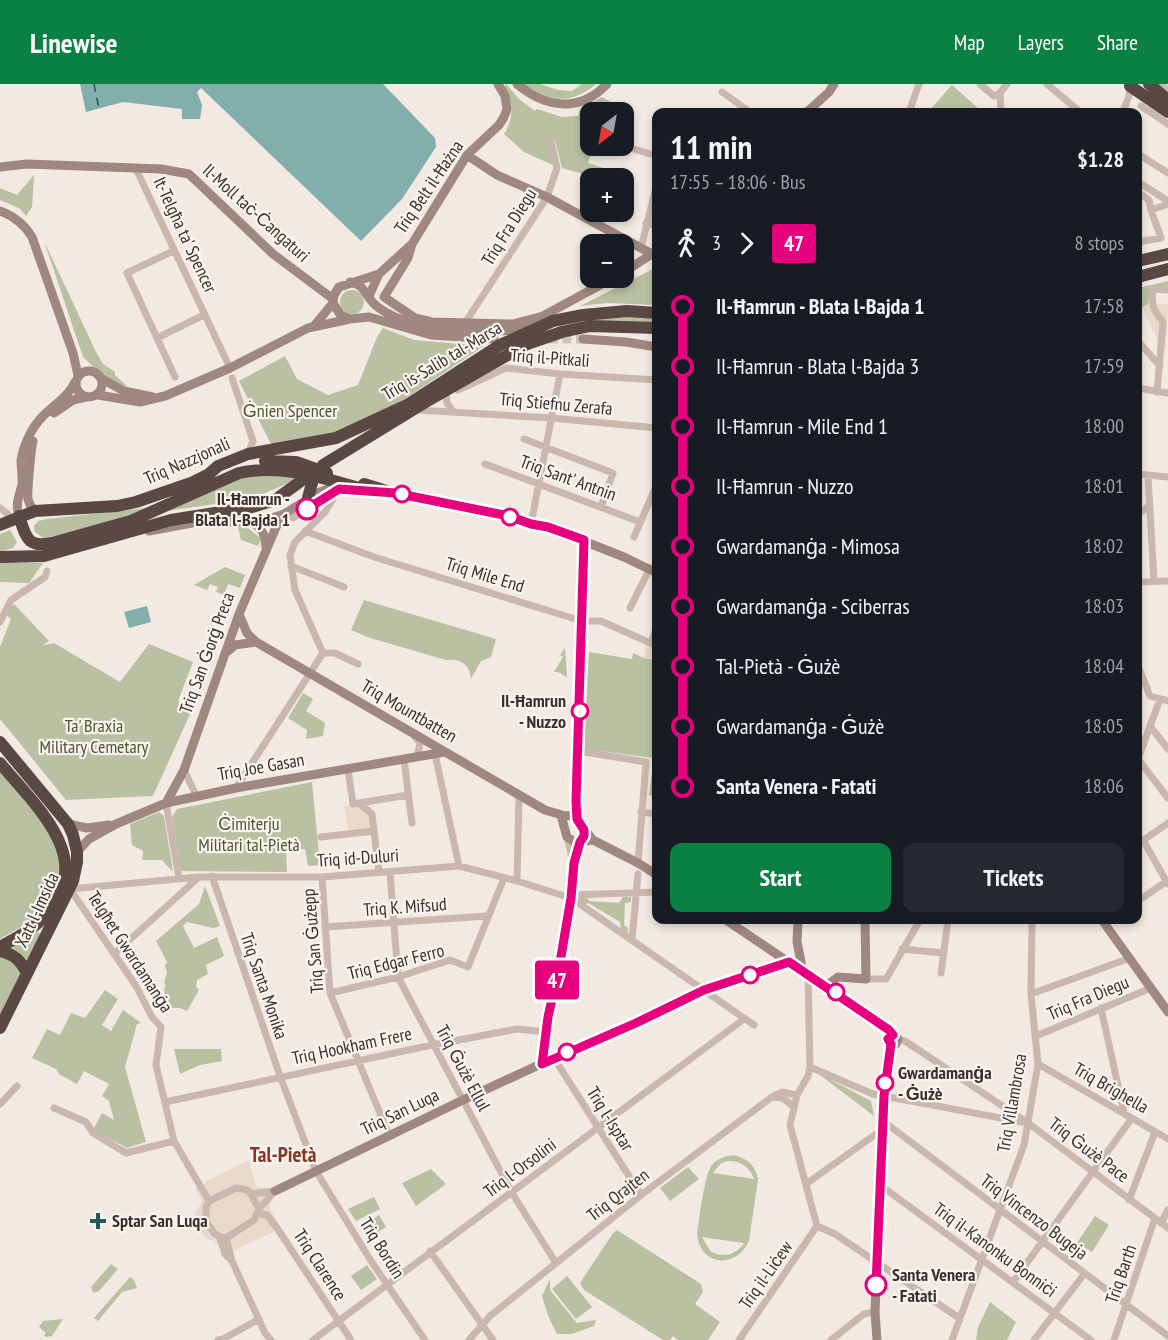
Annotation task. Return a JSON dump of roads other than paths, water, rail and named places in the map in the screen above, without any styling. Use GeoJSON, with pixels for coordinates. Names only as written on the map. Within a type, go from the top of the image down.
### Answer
{"type":"FeatureCollection","features":[{"type":"Feature","properties":{"kind":"highway"},"geometry":{"type":"LineString","coordinates":[[1130,85],[1168,112]]}},
{"type":"Feature","properties":{"kind":"highway"},"geometry":{"type":"LineString","coordinates":[[1145,95],[1168,100]]}},
{"type":"Feature","properties":{"kind":"highway"},"geometry":{"type":"LineString","coordinates":[[1142,260],[1168,254]]}},
{"type":"Feature","properties":{"kind":"highway"},"geometry":{"type":"LineString","coordinates":[[1142,276],[1168,269]]}},
{"type":"Feature","properties":{"kind":"highway","name":"Triq is-Salib tal-Marsa"},"geometry":{"type":"LineString","coordinates":[[353,432],[407,405],[492,349],[543,325],[583,315],[627,311],[652,313]]}},
{"type":"Feature","properties":{"kind":"highway","name":"Triq is-Salib tal-Marsa"},"geometry":{"type":"LineString","coordinates":[[411,411],[446,393],[527,344],[562,332],[590,326],[652,328]]}},
{"type":"Feature","properties":{"kind":"highway"},"geometry":{"type":"LineString","coordinates":[[323,465],[411,411]]}},
{"type":"Feature","properties":{"kind":"highway","name":"Triq Nazzjonali"},"geometry":{"type":"LineString","coordinates":[[9,521],[35,512],[117,506],[136,502],[170,491],[209,474],[218,466],[248,453],[318,443],[353,432]]}},
{"type":"Feature","properties":{"kind":"highway"},"geometry":{"type":"LineString","coordinates":[[265,461],[298,466],[312,487],[308,498]]}},
{"type":"Feature","properties":{"kind":"highway"},"geometry":{"type":"LineString","coordinates":[[209,474],[249,463],[296,462],[393,493]]}},
{"type":"Feature","properties":{"kind":"highway"},"geometry":{"type":"LineString","coordinates":[[130,520],[239,473],[273,468],[306,479],[371,491]]}},
{"type":"Feature","properties":{"kind":"highway"},"geometry":{"type":"LineString","coordinates":[[0,557],[44,556],[171,520],[252,507],[275,500],[306,479]]}},
{"type":"Feature","properties":{"kind":"highway"},"geometry":{"type":"LineString","coordinates":[[9,521],[26,543],[44,545],[130,520],[179,512],[237,509]]}},
{"type":"Feature","properties":{"kind":"highway"},"geometry":{"type":"LineString","coordinates":[[24,533],[27,518],[35,512]]}},
{"type":"Feature","properties":{"kind":"highway"},"geometry":{"type":"LineString","coordinates":[[9,521],[34,543],[44,545]]}},
{"type":"Feature","properties":{"kind":"highway","name":"Xatt l-Imsida"},"geometry":{"type":"LineString","coordinates":[[0,742],[68,824],[74,836],[77,852],[77,862],[70,889],[2,1023]]}},
{"type":"Feature","properties":{"kind":"highway","name":"Xatt l-Imsida"},"geometry":{"type":"LineString","coordinates":[[0,763],[55,831],[64,852],[65,881],[52,908],[42,919],[0,949]]}},
{"type":"Feature","properties":{"kind":"highway"},"geometry":{"type":"LineString","coordinates":[[0,949],[22,963],[27,974]]}},
{"type":"Feature","properties":{"kind":"street","name":"Triq Belt il-Ħażna"},"geometry":{"type":"LineString","coordinates":[[379,274],[411,244],[467,155],[499,125],[507,110],[506,96],[498,84]]}},
{"type":"Feature","properties":{"kind":"street"},"geometry":{"type":"LineString","coordinates":[[518,84],[534,97],[556,104],[581,102],[607,84]]}},
{"type":"Feature","properties":{"kind":"street"},"geometry":{"type":"LineString","coordinates":[[811,108],[829,92],[834,84]]}},
{"type":"Feature","properties":{"kind":"street"},"geometry":{"type":"LineString","coordinates":[[911,108],[920,84]]}},
{"type":"Feature","properties":{"kind":"street"},"geometry":{"type":"LineString","coordinates":[[980,84],[994,96],[1000,93],[1007,84]]}},
{"type":"Feature","properties":{"kind":"street"},"geometry":{"type":"LineString","coordinates":[[1047,84],[1074,108]]}},
{"type":"Feature","properties":{"kind":"street"},"geometry":{"type":"LineString","coordinates":[[1160,84],[1168,90]]}},
{"type":"Feature","properties":{"kind":"street"},"geometry":{"type":"LineString","coordinates":[[1124,108],[1130,85]]}},
{"type":"Feature","properties":{"kind":"street"},"geometry":{"type":"LineString","coordinates":[[722,92],[744,108]]}},
{"type":"Feature","properties":{"kind":"street"},"geometry":{"type":"LineString","coordinates":[[1000,93],[1001,108]]}},
{"type":"Feature","properties":{"kind":"street"},"geometry":{"type":"LineString","coordinates":[[1126,108],[1145,95],[1168,124]]}},
{"type":"Feature","properties":{"kind":"street","name":"Triq Fra Diegu"},"geometry":{"type":"LineString","coordinates":[[465,323],[547,196],[557,168],[551,141]]}},
{"type":"Feature","properties":{"kind":"street"},"geometry":{"type":"LineString","coordinates":[[634,149],[652,154]]}},
{"type":"Feature","properties":{"kind":"street"},"geometry":{"type":"LineString","coordinates":[[467,155],[497,175],[547,196],[640,248],[652,252]]}},
{"type":"Feature","properties":{"kind":"street"},"geometry":{"type":"LineString","coordinates":[[1142,157],[1168,173]]}},
{"type":"Feature","properties":{"kind":"street","name":"Il-Moll taċ-Ċangaturi"},"geometry":{"type":"LineString","coordinates":[[0,167],[27,164],[161,169],[189,174],[273,254],[316,285],[333,301]]}},
{"type":"Feature","properties":{"kind":"street","name":"It-Telgħa ta' Spencer"},"geometry":{"type":"LineString","coordinates":[[136,169],[230,368]]}},
{"type":"Feature","properties":{"kind":"street"},"geometry":{"type":"LineString","coordinates":[[1142,185],[1168,202]]}},
{"type":"Feature","properties":{"kind":"street"},"geometry":{"type":"LineString","coordinates":[[1142,195],[1149,200],[1161,237],[1142,241]]}},
{"type":"Feature","properties":{"kind":"street"},"geometry":{"type":"LineString","coordinates":[[640,248],[652,201]]}},
{"type":"Feature","properties":{"kind":"street"},"geometry":{"type":"LineString","coordinates":[[1151,210],[1168,202]]}},
{"type":"Feature","properties":{"kind":"street"},"geometry":{"type":"LineString","coordinates":[[0,211],[21,223],[32,237],[80,376],[77,390],[86,396]]}},
{"type":"Feature","properties":{"kind":"street"},"geometry":{"type":"LineString","coordinates":[[646,223],[652,224]]}},
{"type":"Feature","properties":{"kind":"street"},"geometry":{"type":"LineString","coordinates":[[411,244],[408,258],[384,297],[415,318],[432,322],[513,324],[536,319],[594,288]]}},
{"type":"Feature","properties":{"kind":"street"},"geometry":{"type":"LineString","coordinates":[[173,251],[127,273],[175,377]]}},
{"type":"Feature","properties":{"kind":"street"},"geometry":{"type":"LineString","coordinates":[[634,266],[652,254]]}},
{"type":"Feature","properties":{"kind":"street"},"geometry":{"type":"LineString","coordinates":[[333,301],[340,314],[355,318],[367,312],[379,274]]}},
{"type":"Feature","properties":{"kind":"street","name":"Il-Moll taċ-Ċangaturi"},"geometry":{"type":"LineString","coordinates":[[316,285],[346,283],[379,274]]}},
{"type":"Feature","properties":{"kind":"street"},"geometry":{"type":"LineString","coordinates":[[315,326],[333,301],[336,290],[346,283],[360,286],[388,314],[403,321],[431,328],[511,331],[543,325]]}},
{"type":"Feature","properties":{"kind":"street"},"geometry":{"type":"LineString","coordinates":[[1157,392],[1166,322],[1154,311],[1151,303],[1153,289],[1168,290]]}},
{"type":"Feature","properties":{"kind":"street","name":"It-Telgħa ta' Spencer"},"geometry":{"type":"LineString","coordinates":[[157,338],[204,315]]}},
{"type":"Feature","properties":{"kind":"street"},"geometry":{"type":"LineString","coordinates":[[9,521],[17,504],[22,484],[21,462],[25,446],[34,427],[58,406],[73,400],[98,395],[140,402],[172,394],[315,326],[355,318],[369,317],[431,335],[494,339]]}},
{"type":"Feature","properties":{"kind":"street"},"geometry":{"type":"LineString","coordinates":[[583,339],[652,346]]}},
{"type":"Feature","properties":{"kind":"street"},"geometry":{"type":"LineString","coordinates":[[1142,346],[1160,366]]}},
{"type":"Feature","properties":{"kind":"street","name":"Triq il-Pitkali"},"geometry":{"type":"LineString","coordinates":[[446,393],[506,368],[652,380]]}},
{"type":"Feature","properties":{"kind":"street"},"geometry":{"type":"LineString","coordinates":[[35,512],[27,496],[30,450],[38,431],[80,376],[97,373],[102,379],[124,391],[154,397]]}},
{"type":"Feature","properties":{"kind":"street"},"geometry":{"type":"LineString","coordinates":[[531,524],[560,374]]}},
{"type":"Feature","properties":{"kind":"street"},"geometry":{"type":"LineString","coordinates":[[232,378],[253,441],[248,453]]}},
{"type":"Feature","properties":{"kind":"street"},"geometry":{"type":"LineString","coordinates":[[98,395],[102,379]]}},
{"type":"Feature","properties":{"kind":"street"},"geometry":{"type":"LineString","coordinates":[[1142,389],[1168,393]]}},
{"type":"Feature","properties":{"kind":"street"},"geometry":{"type":"LineString","coordinates":[[446,393],[447,403],[453,411]]}},
{"type":"Feature","properties":{"kind":"street","name":"Triq Stiefnu Zerafa"},"geometry":{"type":"LineString","coordinates":[[411,411],[453,411],[652,428]]}},
{"type":"Feature","properties":{"kind":"street"},"geometry":{"type":"LineString","coordinates":[[524,438],[613,473],[601,507]]}},
{"type":"Feature","properties":{"kind":"street","name":"Triq Sant' Antnin"},"geometry":{"type":"LineString","coordinates":[[485,464],[640,522]]}},
{"type":"Feature","properties":{"kind":"street"},"geometry":{"type":"LineString","coordinates":[[1142,474],[1168,477]]}},
{"type":"Feature","properties":{"kind":"street"},"geometry":{"type":"LineString","coordinates":[[1148,475],[1154,581]]}},
{"type":"Feature","properties":{"kind":"street"},"geometry":{"type":"LineString","coordinates":[[284,514],[293,518],[339,489]]}},
{"type":"Feature","properties":{"kind":"street"},"geometry":{"type":"LineString","coordinates":[[323,653],[295,590],[290,555],[295,542],[325,512],[339,489]]}},
{"type":"Feature","properties":{"kind":"street"},"geometry":{"type":"LineString","coordinates":[[122,534],[140,533],[197,522],[250,522],[284,514],[320,492],[339,489],[371,491],[393,493],[509,516],[548,527],[584,540],[652,572]]}},
{"type":"Feature","properties":{"kind":"street"},"geometry":{"type":"LineString","coordinates":[[633,537],[652,495]]}},
{"type":"Feature","properties":{"kind":"street"},"geometry":{"type":"LineString","coordinates":[[1142,511],[1149,506]]}},
{"type":"Feature","properties":{"kind":"street"},"geometry":{"type":"LineString","coordinates":[[0,508],[8,514],[9,521]]}},
{"type":"Feature","properties":{"kind":"street","name":"Triq San Ġorġ Preca"},"geometry":{"type":"LineString","coordinates":[[166,803],[184,770],[239,614],[284,514]]}},
{"type":"Feature","properties":{"kind":"street"},"geometry":{"type":"LineString","coordinates":[[250,522],[260,528],[265,535],[267,550]]}},
{"type":"Feature","properties":{"kind":"street","name":"Triq Mile End"},"geometry":{"type":"LineString","coordinates":[[304,531],[374,557],[582,621],[601,621],[652,644]]}},
{"type":"Feature","properties":{"kind":"street"},"geometry":{"type":"LineString","coordinates":[[574,863],[567,837],[568,819],[576,801],[584,540]]}},
{"type":"Feature","properties":{"kind":"street"},"geometry":{"type":"LineString","coordinates":[[291,566],[344,587]]}},
{"type":"Feature","properties":{"kind":"street"},"geometry":{"type":"LineString","coordinates":[[0,622],[11,600],[45,577],[47,572]]}},
{"type":"Feature","properties":{"kind":"street"},"geometry":{"type":"LineString","coordinates":[[630,608],[652,574]]}},
{"type":"Feature","properties":{"kind":"street"},"geometry":{"type":"LineString","coordinates":[[1142,582],[1168,581]]}},
{"type":"Feature","properties":{"kind":"street","name":"Triq Mountbatten"},"geometry":{"type":"LineString","coordinates":[[239,614],[247,633],[256,642],[545,810],[568,819]]}},
{"type":"Feature","properties":{"kind":"street"},"geometry":{"type":"LineString","coordinates":[[226,653],[235,645],[256,642]]}},
{"type":"Feature","properties":{"kind":"street"},"geometry":{"type":"LineString","coordinates":[[323,653],[335,653],[358,664]]}},
{"type":"Feature","properties":{"kind":"street"},"geometry":{"type":"LineString","coordinates":[[236,788],[323,653]]}},
{"type":"Feature","properties":{"kind":"street"},"geometry":{"type":"LineString","coordinates":[[1142,676],[1150,696],[1168,701]]}},
{"type":"Feature","properties":{"kind":"street"},"geometry":{"type":"LineString","coordinates":[[1142,748],[1160,699]]}},
{"type":"Feature","properties":{"kind":"street"},"geometry":{"type":"LineString","coordinates":[[1150,726],[1168,749]]}},
{"type":"Feature","properties":{"kind":"street"},"geometry":{"type":"LineString","coordinates":[[412,732],[420,743],[417,757]]}},
{"type":"Feature","properties":{"kind":"street"},"geometry":{"type":"LineString","coordinates":[[578,751],[646,762],[638,863]]}},
{"type":"Feature","properties":{"kind":"street","name":"Triq Joe Gasan"},"geometry":{"type":"LineString","coordinates":[[77,852],[84,843],[116,824],[166,803],[236,788],[445,752]]}},
{"type":"Feature","properties":{"kind":"street"},"geometry":{"type":"LineString","coordinates":[[435,754],[459,867]]}},
{"type":"Feature","properties":{"kind":"street"},"geometry":{"type":"LineString","coordinates":[[404,759],[412,823]]}},
{"type":"Feature","properties":{"kind":"street"},"geometry":{"type":"LineString","coordinates":[[1142,764],[1168,798]]}},
{"type":"Feature","properties":{"kind":"street"},"geometry":{"type":"LineString","coordinates":[[348,769],[357,804],[372,814],[379,872]]}},
{"type":"Feature","properties":{"kind":"street"},"geometry":{"type":"LineString","coordinates":[[184,770],[189,785],[197,797]]}},
{"type":"Feature","properties":{"kind":"street"},"geometry":{"type":"LineString","coordinates":[[357,804],[408,795]]}},
{"type":"Feature","properties":{"kind":"street"},"geometry":{"type":"LineString","coordinates":[[517,881],[519,795]]}},
{"type":"Feature","properties":{"kind":"street"},"geometry":{"type":"LineString","coordinates":[[166,803],[179,878]]}},
{"type":"Feature","properties":{"kind":"street"},"geometry":{"type":"LineString","coordinates":[[641,812],[652,813]]}},
{"type":"Feature","properties":{"kind":"street"},"geometry":{"type":"LineString","coordinates":[[568,819],[584,830],[593,840],[652,872]]}},
{"type":"Feature","properties":{"kind":"street"},"geometry":{"type":"LineString","coordinates":[[1142,841],[1168,823]]}},
{"type":"Feature","properties":{"kind":"street","name":"Triq Joe Gasan"},"geometry":{"type":"LineString","coordinates":[[68,824],[87,828],[116,824]]}},
{"type":"Feature","properties":{"kind":"street"},"geometry":{"type":"LineString","coordinates":[[542,1064],[548,1017],[572,897],[574,863],[584,830]]}},
{"type":"Feature","properties":{"kind":"street"},"geometry":{"type":"LineString","coordinates":[[321,837],[374,831]]}},
{"type":"Feature","properties":{"kind":"street"},"geometry":{"type":"LineString","coordinates":[[567,837],[575,842],[593,840]]}},
{"type":"Feature","properties":{"kind":"street"},"geometry":{"type":"LineString","coordinates":[[1142,844],[1167,882],[1142,899]]}},
{"type":"Feature","properties":{"kind":"street","name":"Triq id-Duluri"},"geometry":{"type":"LineString","coordinates":[[70,889],[212,876],[322,878],[459,867],[572,897]]}},
{"type":"Feature","properties":{"kind":"street","name":"Triq Ġużè Ellul"},"geometry":{"type":"LineString","coordinates":[[390,872],[398,977],[512,1193],[556,1263]]}},
{"type":"Feature","properties":{"kind":"street"},"geometry":{"type":"LineString","coordinates":[[632,940],[638,873]]}},
{"type":"Feature","properties":{"kind":"street","name":"Triq Santa Monika"},"geometry":{"type":"LineString","coordinates":[[212,876],[280,1076],[316,1171]]}},
{"type":"Feature","properties":{"kind":"street"},"geometry":{"type":"LineString","coordinates":[[114,954],[199,877]]}},
{"type":"Feature","properties":{"kind":"street","name":"Triq San Ġużepp"},"geometry":{"type":"LineString","coordinates":[[322,878],[330,993],[389,1135]]}},
{"type":"Feature","properties":{"kind":"street"},"geometry":{"type":"LineString","coordinates":[[488,916],[504,878]]}},
{"type":"Feature","properties":{"kind":"street","name":"Telgħet Gwardamanġa"},"geometry":{"type":"LineString","coordinates":[[70,889],[136,986],[152,1017],[161,1027],[156,1065],[174,1141],[209,1201]]}},
{"type":"Feature","properties":{"kind":"street"},"geometry":{"type":"LineString","coordinates":[[572,897],[652,892]]}},
{"type":"Feature","properties":{"kind":"street"},"geometry":{"type":"LineString","coordinates":[[572,897],[754,1025]]}},
{"type":"Feature","properties":{"kind":"street","name":"Triq K. Mifsud"},"geometry":{"type":"LineString","coordinates":[[325,927],[488,916]]}},
{"type":"Feature","properties":{"kind":"street","name":"Triq Edgar Ferro"},"geometry":{"type":"LineString","coordinates":[[330,993],[398,977],[450,960],[468,967],[488,916]]}},
{"type":"Feature","properties":{"kind":"street"},"geometry":{"type":"LineString","coordinates":[[732,924],[867,1014],[894,1039],[884,1096],[876,1262],[877,1340]]}},
{"type":"Feature","properties":{"kind":"street"},"geometry":{"type":"LineString","coordinates":[[798,924],[797,942],[806,973],[810,1066],[808,1076],[797,1095],[790,1125],[817,1226],[835,1234],[959,1318]]}},
{"type":"Feature","properties":{"kind":"street"},"geometry":{"type":"LineString","coordinates":[[865,924],[866,979]]}},
{"type":"Feature","properties":{"kind":"street"},"geometry":{"type":"LineString","coordinates":[[826,986],[838,977],[886,979],[918,924]]}},
{"type":"Feature","properties":{"kind":"street"},"geometry":{"type":"LineString","coordinates":[[940,973],[947,924]]}},
{"type":"Feature","properties":{"kind":"street","name":"Triq Villambrosa"},"geometry":{"type":"LineString","coordinates":[[948,1340],[953,1337],[1024,1145],[1038,1064],[1031,994],[1032,924]]}},
{"type":"Feature","properties":{"kind":"street"},"geometry":{"type":"LineString","coordinates":[[1109,924],[1168,1012]]}},
{"type":"Feature","properties":{"kind":"street"},"geometry":{"type":"LineString","coordinates":[[902,949],[943,953]]}},
{"type":"Feature","properties":{"kind":"street"},"geometry":{"type":"LineString","coordinates":[[1031,994],[1130,958]]}},
{"type":"Feature","properties":{"kind":"street","name":"Triq San Luqa"},"geometry":{"type":"LineString","coordinates":[[275,1191],[389,1135],[704,990],[789,962]]}},
{"type":"Feature","properties":{"kind":"street","name":"Triq Fra Diegu"},"geometry":{"type":"LineString","coordinates":[[1036,1036],[1151,988]]}},
{"type":"Feature","properties":{"kind":"street"},"geometry":{"type":"LineString","coordinates":[[1101,1008],[1124,1113]]}},
{"type":"Feature","properties":{"kind":"street","name":"Triq l-Orsolini"},"geometry":{"type":"LineString","coordinates":[[313,1340],[744,1019]]}},
{"type":"Feature","properties":{"kind":"street","name":"Triq Hookham Frere"},"geometry":{"type":"LineString","coordinates":[[165,1102],[280,1076],[517,1029],[547,1032]]}},
{"type":"Feature","properties":{"kind":"street","name":"Triq Ġużè Pace"},"geometry":{"type":"LineString","coordinates":[[894,1039],[905,1041],[1028,1123],[1168,1228]]}},
{"type":"Feature","properties":{"kind":"street","name":"Triq l-Isptar"},"geometry":{"type":"LineString","coordinates":[[554,1058],[641,1196]]}},
{"type":"Feature","properties":{"kind":"street","name":"Triq Brighella"},"geometry":{"type":"LineString","coordinates":[[1038,1064],[1168,1139]]}},
{"type":"Feature","properties":{"kind":"street"},"geometry":{"type":"LineString","coordinates":[[810,1066],[873,1094],[1028,1123]]}},
{"type":"Feature","properties":{"kind":"street"},"geometry":{"type":"LineString","coordinates":[[0,1104],[17,1086]]}},
{"type":"Feature","properties":{"kind":"street"},"geometry":{"type":"LineString","coordinates":[[772,1097],[782,1092],[797,1095]]}},
{"type":"Feature","properties":{"kind":"street"},"geometry":{"type":"LineString","coordinates":[[772,1097],[783,1098],[794,1107]]}},
{"type":"Feature","properties":{"kind":"street","name":"Triq Qrajten"},"geometry":{"type":"LineString","coordinates":[[469,1340],[490,1316],[556,1263],[772,1097]]}},
{"type":"Feature","properties":{"kind":"street"},"geometry":{"type":"LineString","coordinates":[[988,1115],[991,1107],[990,1099]]}},
{"type":"Feature","properties":{"kind":"street"},"geometry":{"type":"LineString","coordinates":[[54,1108],[86,1122],[93,1133],[126,1153],[174,1141]]}},
{"type":"Feature","properties":{"kind":"street"},"geometry":{"type":"LineString","coordinates":[[1013,1282],[1132,1118]]}},
{"type":"Feature","properties":{"kind":"street"},"geometry":{"type":"LineString","coordinates":[[806,1184],[883,1125]]}},
{"type":"Feature","properties":{"kind":"street","name":"Triq Vincenzo Bugeja"},"geometry":{"type":"LineString","coordinates":[[883,1125],[1000,1209],[1168,1336]]}},
{"type":"Feature","properties":{"kind":"street"},"geometry":{"type":"LineString","coordinates":[[1129,1200],[1155,1132]]}},
{"type":"Feature","properties":{"kind":"street","name":"Triq Bordin"},"geometry":{"type":"LineString","coordinates":[[316,1171],[387,1285],[425,1340]]}},
{"type":"Feature","properties":{"kind":"street","name":"Triq il-Kanonku Bonniċi"},"geometry":{"type":"LineString","coordinates":[[880,1185],[1091,1340]]}},
{"type":"Feature","properties":{"kind":"street"},"geometry":{"type":"LineString","coordinates":[[259,1211],[251,1194],[247,1190],[236,1188],[209,1201],[206,1207],[206,1221],[214,1233],[223,1238],[270,1340]]}},
{"type":"Feature","properties":{"kind":"street"},"geometry":{"type":"LineString","coordinates":[[251,1194],[275,1191]]}},
{"type":"Feature","properties":{"kind":"street"},"geometry":{"type":"LineString","coordinates":[[223,1238],[254,1220],[275,1191]]}},
{"type":"Feature","properties":{"kind":"street","name":"Triq Barth"},"geometry":{"type":"LineString","coordinates":[[1114,1340],[1158,1221],[1168,1210]]}},
{"type":"Feature","properties":{"kind":"street","name":"Triq Clarence"},"geometry":{"type":"LineString","coordinates":[[259,1211],[267,1215],[277,1228],[351,1340]]}},
{"type":"Feature","properties":{"kind":"street","name":"Triq il-Liċew"},"geometry":{"type":"LineString","coordinates":[[739,1340],[817,1226]]}},
{"type":"Feature","properties":{"kind":"street"},"geometry":{"type":"LineString","coordinates":[[430,1251],[493,1340]]}},
{"type":"Feature","properties":{"kind":"street"},"geometry":{"type":"LineString","coordinates":[[1034,1340],[1084,1274]]}},
{"type":"Feature","properties":{"kind":"street"},"geometry":{"type":"LineString","coordinates":[[831,1340],[864,1314],[875,1312]]}},
{"type":"Feature","properties":{"kind":"street"},"geometry":{"type":"LineString","coordinates":[[218,1340],[224,1339],[259,1319]]}},
{"type":"Feature","properties":{"kind":"water"},"geometry":{"type":"Polygon","coordinates":[[[80,84],[383,84],[435,138],[436,147],[402,199],[361,241],[201,88],[197,92],[202,105],[200,119],[182,119],[182,109],[123,102],[86,112],[80,84]]]}},
{"type":"Feature","properties":{"kind":"water"},"geometry":{"type":"Polygon","coordinates":[[[147,606],[151,622],[129,628],[124,612],[147,606]]]}},
{"type":"Feature","properties":{"kind":"tunnel"},"geometry":{"type":"LineString","coordinates":[[549,339],[583,339]]}},
{"type":"Feature","properties":{"kind":"place","name":"Il-Ħamrun - Blata l-Bajda 1"},"geometry":{"type":"Point","coordinates":[307,509]}},
{"type":"Feature","properties":{"kind":"place","name":"Il-Ħamrun - Nuzzo"},"geometry":{"type":"Point","coordinates":[580,711]}},
{"type":"Feature","properties":{"kind":"place","name":"Gwardamanġa - Ġużè"},"geometry":{"type":"Point","coordinates":[885,1083]}},
{"type":"Feature","properties":{"kind":"place","name":"Sptar San Luqa"},"geometry":{"type":"Point","coordinates":[98,1221]}},
{"type":"Feature","properties":{"kind":"place","name":"Santa Venera - Fatati"},"geometry":{"type":"Point","coordinates":[876,1285]}},
{"type":"Feature","properties":{"kind":"district","name":"Tal-Pietà"},"geometry":{"type":"Point","coordinates":[283,1155]}},
{"type":"Feature","properties":{"kind":"park label","name":"Ġnien Spencer"},"geometry":{"type":"Point","coordinates":[290,411]}},
{"type":"Feature","properties":{"kind":"park label","name":"Ta' Braxia Military Cemetary"},"geometry":{"type":"Point","coordinates":[94,736]}},
{"type":"Feature","properties":{"kind":"park label","name":"Ċimiterju Militari tal-Pietà"},"geometry":{"type":"Point","coordinates":[249,834]}}]}
